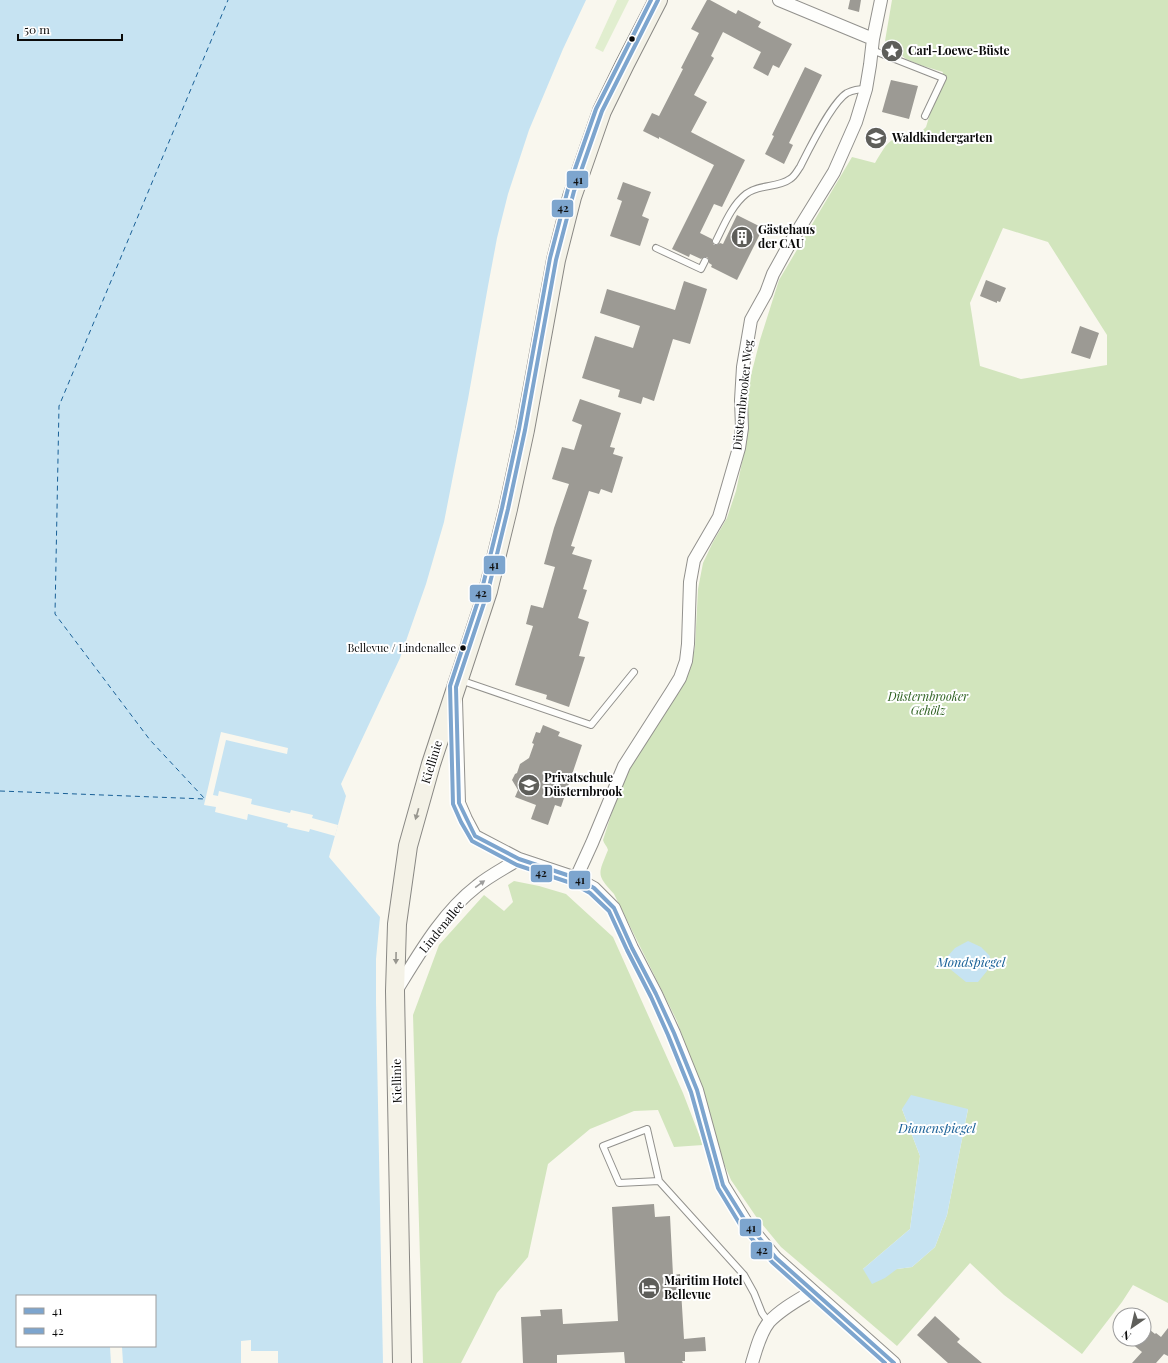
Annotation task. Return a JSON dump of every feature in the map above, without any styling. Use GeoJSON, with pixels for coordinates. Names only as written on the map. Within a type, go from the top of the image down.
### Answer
{"type":"FeatureCollection","features":[{"type":"Feature","properties":{"kind":"street","name":"Kiellinie"},"geometry":{"type":"LineString","coordinates":[[402,1363],[395,991],[396,924],[408,846],[431,764],[488,591],[525,430],[556,260],[572,197],[602,111],[624,64],[658,0]]}},
{"type":"Feature","properties":{"kind":"street"},"geometry":{"type":"LineString","coordinates":[[779,0],[872,45]]}},
{"type":"Feature","properties":{"kind":"street","name":"Düsternbrooker Weg"},"geometry":{"type":"LineString","coordinates":[[576,878],[624,766],[680,678],[686,661],[690,582],[694,560],[719,517],[740,448],[742,428],[741,400],[743,367],[751,320],[789,245],[834,172],[856,122],[866,89],[872,45],[881,0]]}},
{"type":"Feature","properties":{"kind":"street"},"geometry":{"type":"LineString","coordinates":[[457,683],[460,803],[475,836],[519,859],[576,878],[594,888],[614,908],[674,1033],[697,1090],[723,1185],[746,1222],[776,1258],[848,1320],[894,1363]]}},
{"type":"Feature","properties":{"kind":"street","name":"Lindenallee"},"geometry":{"type":"LineString","coordinates":[[395,991],[430,938],[451,911],[477,886],[519,859]]}},
{"type":"Feature","properties":{"kind":"street"},"geometry":{"type":"LineString","coordinates":[[752,1363],[762,1334],[769,1323],[786,1307],[813,1291]]}},
{"type":"Feature","properties":{"kind":"lane"},"geometry":{"type":"LineString","coordinates":[[872,45],[944,78],[925,116]]}},
{"type":"Feature","properties":{"kind":"lane"},"geometry":{"type":"LineString","coordinates":[[716,241],[734,207],[742,198],[753,190],[790,180],[800,167],[838,100],[853,90],[866,89]]}},
{"type":"Feature","properties":{"kind":"lane"},"geometry":{"type":"LineString","coordinates":[[656,248],[701,269],[705,261]]}},
{"type":"Feature","properties":{"kind":"lane"},"geometry":{"type":"LineString","coordinates":[[457,683],[592,725],[634,672]]}},
{"type":"Feature","properties":{"kind":"lane"},"geometry":{"type":"LineString","coordinates":[[659,1181],[619,1183],[604,1146],[647,1129],[659,1181],[744,1276],[754,1293],[762,1313],[769,1323]]}},
{"type":"Feature","properties":{"kind":"green space"},"geometry":{"type":"Polygon","coordinates":[[[617,0],[629,0],[603,52],[595,48],[617,0]]]}},
{"type":"Feature","properties":{"kind":"green space","name":"Düsternbrooker Gehölz"},"geometry":{"type":"Polygon","coordinates":[[[892,0],[1168,0],[1168,1303],[1133,1285],[1118,1307],[1112,1307],[1112,1315],[1082,1354],[1004,1295],[970,1263],[897,1346],[781,1247],[757,1218],[731,1180],[716,1145],[703,1096],[677,1021],[614,894],[604,882],[600,874],[608,850],[603,840],[630,765],[680,689],[690,669],[695,647],[698,589],[703,563],[727,518],[736,491],[744,453],[750,379],[760,340],[779,280],[852,157],[875,163],[884,148],[891,141],[901,137],[918,135],[926,127],[943,72],[906,59],[885,41],[892,0]],[[1003,228],[970,303],[980,366],[1021,379],[1107,365],[1107,335],[1048,242],[1003,228]],[[902,1109],[920,1156],[910,1229],[863,1269],[897,1269],[912,1267],[935,1247],[947,1215],[968,1109],[902,1109]]]}},
{"type":"Feature","properties":{"kind":"green space"},"geometry":{"type":"Polygon","coordinates":[[[514,881],[539,886],[566,894],[613,937],[683,1093],[703,1145],[674,1147],[658,1110],[634,1111],[590,1129],[548,1164],[528,1257],[497,1293],[461,1363],[423,1363],[413,1015],[439,945],[484,895],[504,911],[513,902],[508,885],[514,881]]]}},
{"type":"Feature","properties":{"kind":"water"},"geometry":{"type":"Polygon","coordinates":[[[0,0],[586,0],[563,49],[529,130],[508,194],[497,238],[444,522],[426,584],[400,658],[341,784],[346,796],[329,857],[380,917],[376,959],[376,1002],[383,1363],[0,1363],[0,0]]]}},
{"type":"Feature","properties":{"kind":"water","name":"Mondspiegel"},"geometry":{"type":"Polygon","coordinates":[[[968,941],[981,947],[990,956],[987,971],[978,982],[966,982],[950,969],[947,957],[955,948],[968,941]]]}},
{"type":"Feature","properties":{"kind":"water","name":"Dianenspiegel"},"geometry":{"type":"Polygon","coordinates":[[[911,1095],[968,1109],[947,1215],[935,1247],[912,1267],[897,1269],[885,1278],[872,1284],[863,1269],[910,1229],[920,1156],[902,1109],[911,1095]]]}},
{"type":"Feature","properties":{"kind":"pier"},"geometry":{"type":"Polygon","coordinates":[[[221,732],[288,748],[287,754],[226,740],[213,795],[218,796],[219,791],[252,799],[251,804],[290,813],[291,810],[313,815],[312,818],[338,825],[335,836],[310,829],[309,832],[287,827],[288,824],[248,814],[247,820],[215,812],[216,807],[204,805],[221,732]]]}},
{"type":"Feature","properties":{"kind":"pier"},"geometry":{"type":"Polygon","coordinates":[[[251,1340],[251,1351],[278,1351],[278,1363],[241,1363],[241,1341],[251,1340]]]}},
{"type":"Feature","properties":{"kind":"pier"},"geometry":{"type":"Polygon","coordinates":[[[110,1347],[122,1347],[123,1363],[111,1363],[110,1347]]]}},
{"type":"Feature","properties":{"kind":"building"},"geometry":{"type":"Polygon","coordinates":[[[707,0],[710,0],[736,14],[738,10],[761,22],[758,27],[792,44],[779,68],[773,65],[768,76],[753,68],[761,52],[723,32],[711,56],[714,58],[694,95],[707,102],[691,132],[745,160],[722,207],[714,204],[700,233],[712,239],[714,245],[720,243],[723,244],[737,215],[763,228],[737,280],[711,267],[712,265],[709,263],[707,257],[701,259],[690,254],[689,257],[672,249],[714,165],[659,137],[659,139],[643,131],[652,113],[659,116],[683,69],[681,68],[699,33],[691,29],[707,0]]]}},
{"type":"Feature","properties":{"kind":"building"},"geometry":{"type":"Polygon","coordinates":[[[850,0],[861,0],[859,12],[848,9],[850,0]]]}},
{"type":"Feature","properties":{"kind":"building"},"geometry":{"type":"Polygon","coordinates":[[[805,67],[822,75],[789,143],[793,145],[784,164],[765,154],[774,136],[772,135],[805,67]]]}},
{"type":"Feature","properties":{"kind":"building"},"geometry":{"type":"Polygon","coordinates":[[[891,80],[918,86],[909,119],[882,112],[891,80]]]}},
{"type":"Feature","properties":{"kind":"building"},"geometry":{"type":"Polygon","coordinates":[[[623,182],[651,192],[642,216],[649,219],[640,246],[610,236],[622,201],[617,199],[623,182]]]}},
{"type":"Feature","properties":{"kind":"building"},"geometry":{"type":"Polygon","coordinates":[[[986,280],[1006,288],[1000,302],[997,301],[997,303],[980,296],[986,280]]]}},
{"type":"Feature","properties":{"kind":"building"},"geometry":{"type":"Polygon","coordinates":[[[684,281],[707,289],[690,344],[673,339],[654,401],[643,397],[641,404],[618,397],[620,390],[582,378],[595,336],[633,348],[640,326],[600,313],[607,289],[675,310],[684,281]]]}},
{"type":"Feature","properties":{"kind":"building"},"geometry":{"type":"Polygon","coordinates":[[[1080,326],[1099,333],[1090,359],[1071,353],[1080,326]]]}},
{"type":"Feature","properties":{"kind":"building"},"geometry":{"type":"Polygon","coordinates":[[[580,399],[621,413],[610,447],[615,448],[613,454],[623,457],[612,493],[601,489],[599,494],[589,491],[571,546],[575,547],[572,554],[592,560],[583,589],[587,590],[578,618],[589,622],[579,656],[585,657],[569,707],[546,699],[547,695],[515,685],[533,626],[526,624],[531,605],[543,608],[555,567],[544,564],[569,484],[552,479],[562,447],[574,450],[582,425],[572,421],[580,399]]]}},
{"type":"Feature","properties":{"kind":"building"},"geometry":{"type":"Polygon","coordinates":[[[543,725],[560,732],[558,736],[582,745],[561,807],[555,805],[548,825],[531,819],[536,805],[515,797],[518,790],[512,780],[517,773],[520,764],[529,758],[536,732],[540,733],[543,725]]]}},
{"type":"Feature","properties":{"kind":"building","name":"Maritim Hotel Bellevue"},"geometry":{"type":"Polygon","coordinates":[[[654,1204],[655,1217],[670,1216],[673,1275],[680,1274],[684,1339],[705,1337],[706,1351],[685,1352],[685,1361],[682,1361],[683,1363],[625,1363],[624,1352],[557,1355],[557,1363],[523,1363],[521,1317],[541,1316],[540,1310],[562,1309],[563,1324],[618,1321],[612,1207],[654,1204]]]}},
{"type":"Feature","properties":{"kind":"building"},"geometry":{"type":"Polygon","coordinates":[[[935,1316],[960,1339],[957,1342],[982,1363],[948,1363],[917,1335],[935,1316]]]}},
{"type":"Feature","properties":{"kind":"building"},"geometry":{"type":"Polygon","coordinates":[[[1168,1328],[1168,1356],[1164,1354],[1156,1363],[1132,1363],[1142,1352],[1136,1347],[1152,1347],[1152,1332],[1161,1337],[1168,1328]]]}},
{"type":"Feature","properties":{"kind":"ferry route"},"geometry":{"type":"LineString","coordinates":[[0,791],[205,799],[150,740],[55,614],[59,406],[228,0]]}},
{"type":"Feature","properties":{"kind":"transit line","name":"42"},"geometry":{"type":"LineString","coordinates":[[651,0],[596,109],[568,189],[550,258],[519,429],[502,508],[482,589],[450,686],[453,804],[472,841],[517,865],[574,884],[590,893],[609,911],[651,997],[691,1092],[718,1188],[741,1226],[772,1262],[885,1363]]}},
{"type":"Feature","properties":{"kind":"transit line","name":"41"},"geometry":{"type":"LineString","coordinates":[[658,0],[602,111],[574,191],[556,260],[525,430],[508,509],[488,591],[456,687],[459,803],[475,836],[519,859],[576,878],[594,888],[614,908],[674,1033],[697,1090],[723,1185],[746,1222],[776,1258],[894,1363]]}},
{"type":"Feature","properties":{"kind":"place","name":"Carl-Loewe-Büste"},"geometry":{"type":"Point","coordinates":[892,51]}},
{"type":"Feature","properties":{"kind":"place","name":"Waldkindergarten"},"geometry":{"type":"Point","coordinates":[876,138]}},
{"type":"Feature","properties":{"kind":"place","name":"Gästehaus der CAU"},"geometry":{"type":"Point","coordinates":[742,237]}},
{"type":"Feature","properties":{"kind":"place","name":"Bellevue / Lindenallee"},"geometry":{"type":"Point","coordinates":[463,648]}},
{"type":"Feature","properties":{"kind":"place","name":"Privatschule Düsternbrook"},"geometry":{"type":"Point","coordinates":[529,785]}},
{"type":"Feature","properties":{"kind":"place","name":"Maritim Hotel Bellevue"},"geometry":{"type":"Point","coordinates":[649,1288]}}]}
